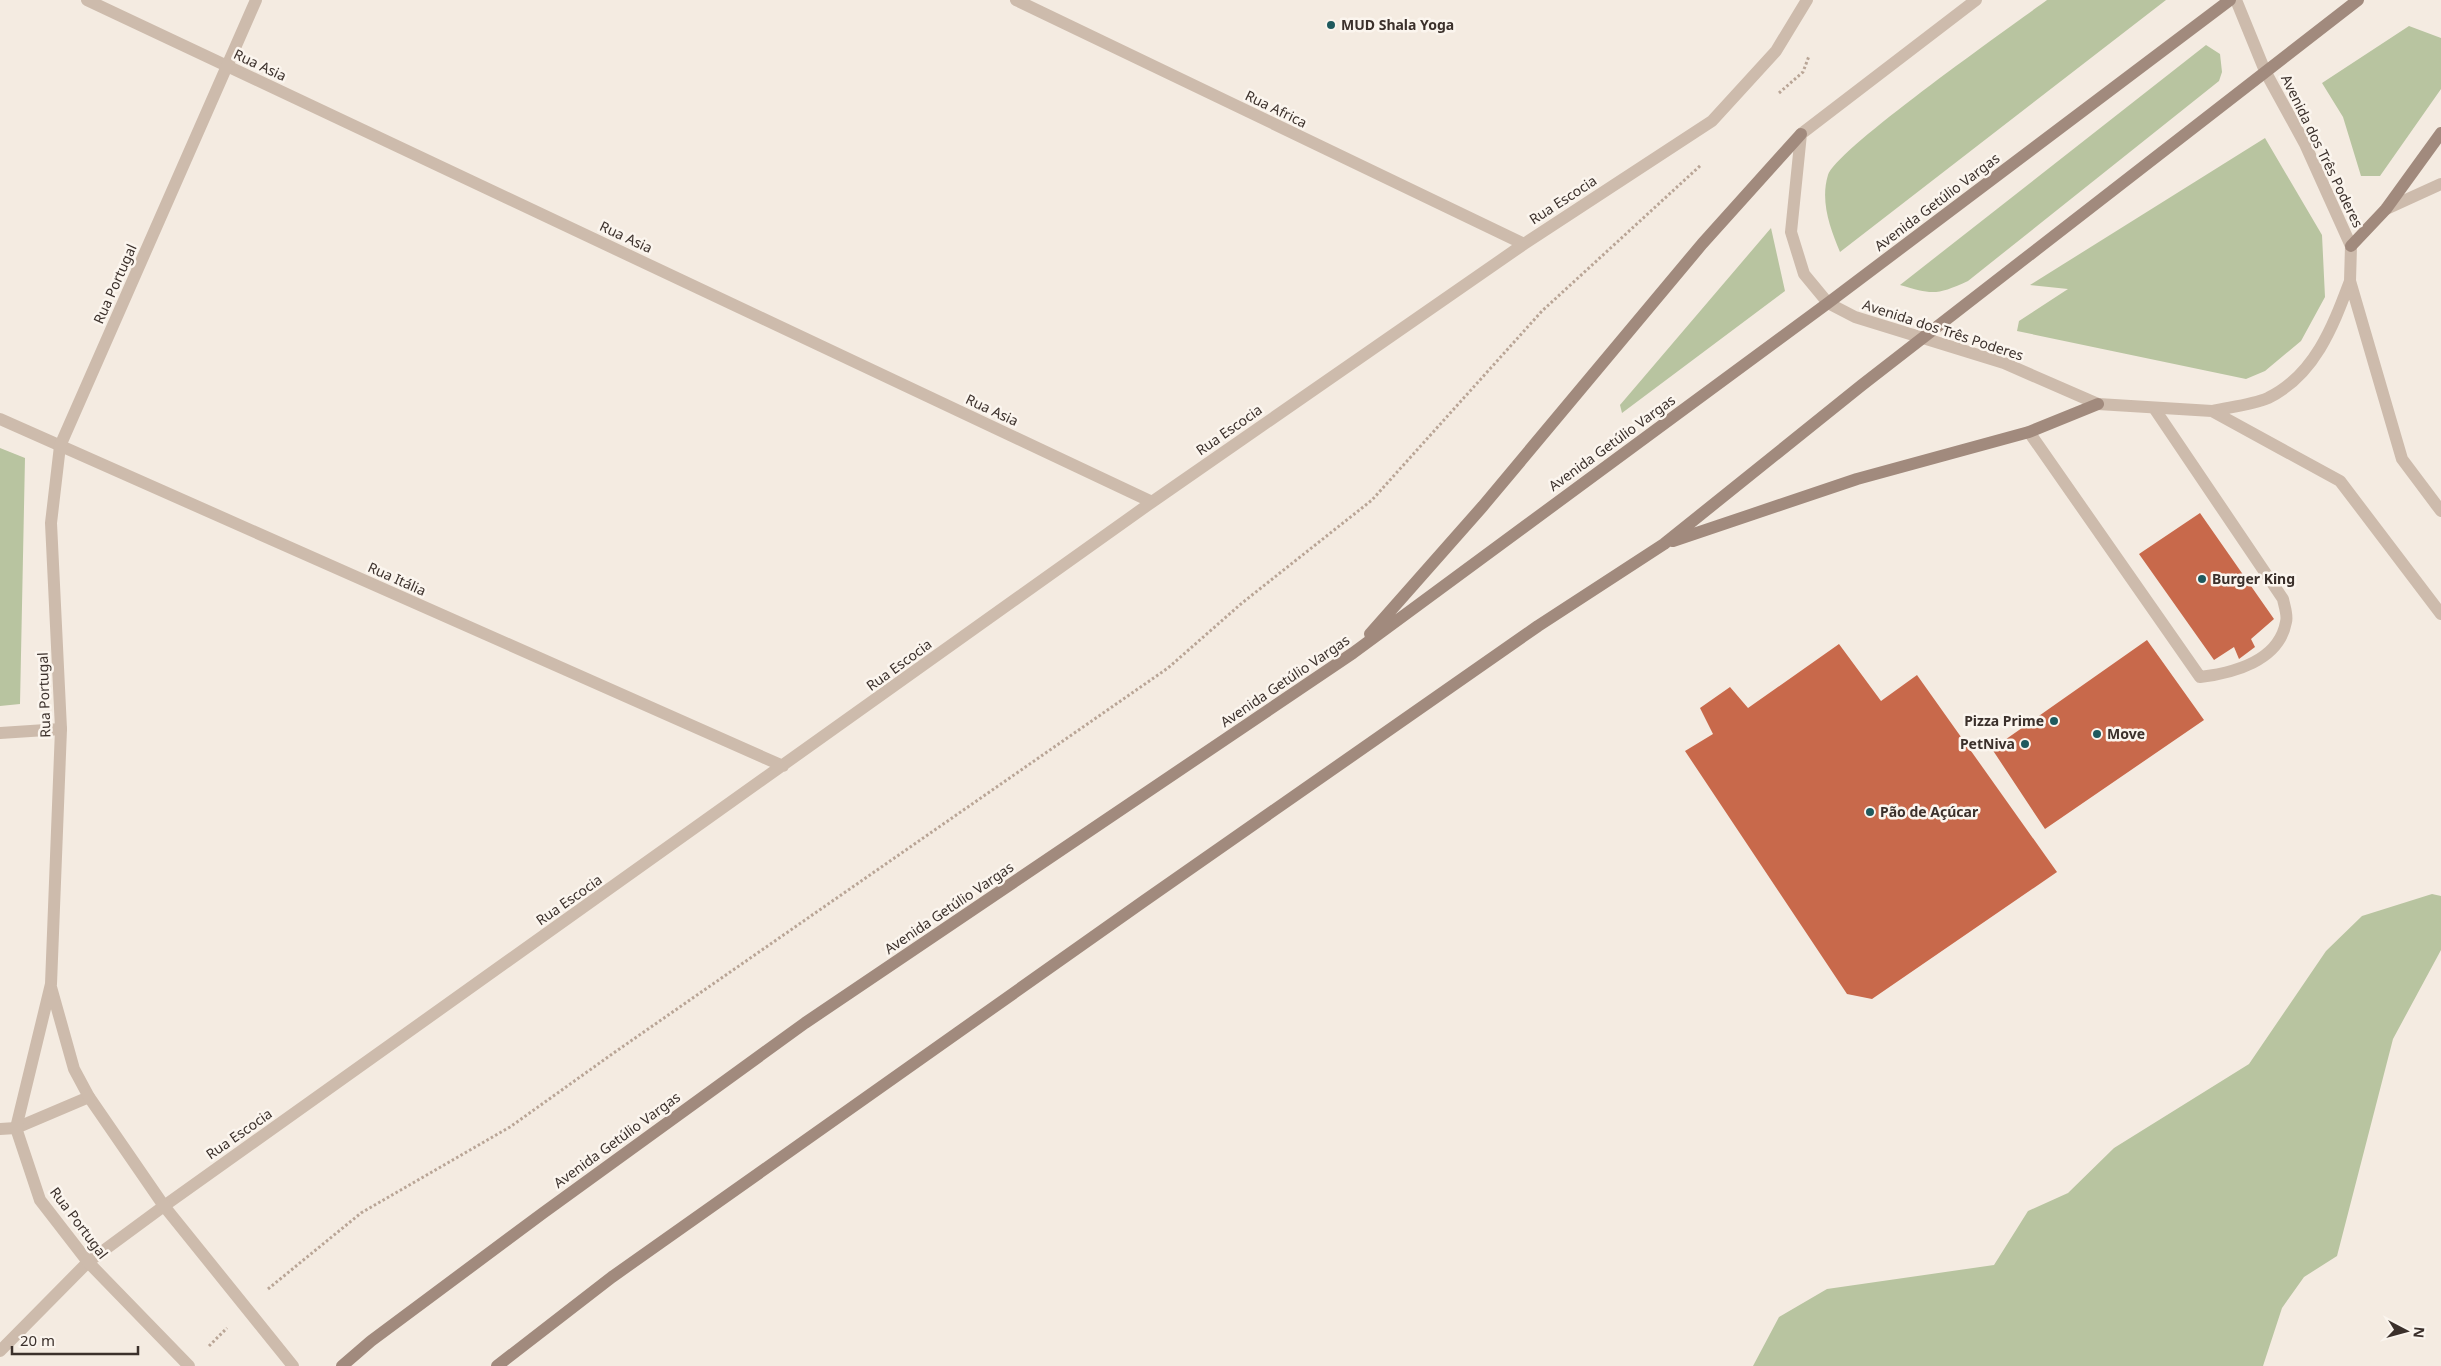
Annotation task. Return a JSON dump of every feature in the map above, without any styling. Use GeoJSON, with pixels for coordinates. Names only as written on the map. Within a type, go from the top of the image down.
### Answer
{"type":"FeatureCollection","features":[{"type":"Feature","properties":{"kind":"main road","name":"Avenida Getúlio Vargas"},"geometry":{"type":"LineString","coordinates":[[342,1366],[371,1341],[543,1212],[805,1023],[1354,653],[1828,303],[2230,0]]}},
{"type":"Feature","properties":{"kind":"main road"},"geometry":{"type":"LineString","coordinates":[[498,1366],[612,1277],[1144,901],[1538,626],[1664,544],[1862,385],[1924,339],[2358,0]]}},
{"type":"Feature","properties":{"kind":"main road"},"geometry":{"type":"LineString","coordinates":[[2351,246],[2386,209],[2441,133]]}},
{"type":"Feature","properties":{"kind":"main road"},"geometry":{"type":"LineString","coordinates":[[1354,653],[1483,506],[1702,244],[1801,134]]}},
{"type":"Feature","properties":{"kind":"main road"},"geometry":{"type":"LineString","coordinates":[[1664,544],[1857,479],[2029,432],[2098,404]]}},
{"type":"Feature","properties":{"kind":"street","name":"Rua Asia"},"geometry":{"type":"LineString","coordinates":[[87,0],[1152,502]]}},
{"type":"Feature","properties":{"kind":"street","name":"Rua Portugal"},"geometry":{"type":"LineString","coordinates":[[189,1366],[88,1262],[40,1200],[16,1128],[50,984],[61,730],[51,523],[60,446],[256,0]]}},
{"type":"Feature","properties":{"kind":"street","name":"Rua Africa"},"geometry":{"type":"LineString","coordinates":[[1016,0],[1524,244]]}},
{"type":"Feature","properties":{"kind":"street","name":"Rua Escocia"},"geometry":{"type":"LineString","coordinates":[[0,1351],[88,1262],[164,1206],[1152,502],[1524,244],[1712,121],[1776,51],[1807,0]]}},
{"type":"Feature","properties":{"kind":"street"},"geometry":{"type":"LineString","coordinates":[[1801,134],[1976,0]]}},
{"type":"Feature","properties":{"kind":"street","name":"Avenida dos Três Poderes"},"geometry":{"type":"LineString","coordinates":[[2236,0],[2265,71],[2305,144],[2351,246],[2350,281],[2402,459],[2441,511]]}},
{"type":"Feature","properties":{"kind":"street","name":"Avenida dos Três Poderes"},"geometry":{"type":"LineString","coordinates":[[1801,134],[1791,232],[1804,274],[1828,303],[1855,317],[2004,363],[2098,404],[2212,411],[2340,481],[2441,614]]}},
{"type":"Feature","properties":{"kind":"street"},"geometry":{"type":"LineString","coordinates":[[2386,209],[2441,184]]}},
{"type":"Feature","properties":{"kind":"street"},"geometry":{"type":"LineString","coordinates":[[2212,411],[2267,398],[2297,380],[2329,336],[2350,281]]}},
{"type":"Feature","properties":{"kind":"street"},"geometry":{"type":"LineString","coordinates":[[2029,432],[2200,677],[2226,674],[2259,660],[2278,641],[2287,621],[2284,599],[2154,408]]}},
{"type":"Feature","properties":{"kind":"street","name":"Rua Itália"},"geometry":{"type":"LineString","coordinates":[[0,419],[783,766]]}},
{"type":"Feature","properties":{"kind":"street"},"geometry":{"type":"LineString","coordinates":[[0,734],[61,730]]}},
{"type":"Feature","properties":{"kind":"street"},"geometry":{"type":"LineString","coordinates":[[50,984],[74,1069],[89,1097],[164,1206],[293,1366]]}},
{"type":"Feature","properties":{"kind":"street"},"geometry":{"type":"LineString","coordinates":[[0,1129],[16,1128],[89,1097]]}},
{"type":"Feature","properties":{"kind":"path"},"geometry":{"type":"LineString","coordinates":[[1774,98],[1803,72],[1813,47]]}},
{"type":"Feature","properties":{"kind":"path"},"geometry":{"type":"LineString","coordinates":[[189,1366],[278,1278],[361,1214],[510,1128],[615,1052],[1168,668],[1242,603],[1372,500],[1542,311],[1702,165]]}},
{"type":"Feature","properties":{"kind":"green space"},"geometry":{"type":"Polygon","coordinates":[[[2047,0],[2166,0],[1840,252],[1827,214],[1825,195],[1828,175],[1838,161],[1861,140],[1928,87],[2047,0]]]}},
{"type":"Feature","properties":{"kind":"green space"},"geometry":{"type":"Polygon","coordinates":[[[2409,26],[2441,38],[2441,89],[2380,176],[2361,176],[2343,117],[2322,83],[2409,26]]]}},
{"type":"Feature","properties":{"kind":"green space"},"geometry":{"type":"Polygon","coordinates":[[[2206,45],[2220,54],[2222,72],[2219,81],[1968,281],[1949,289],[1935,292],[1920,291],[1900,285],[2206,45]]]}},
{"type":"Feature","properties":{"kind":"green space"},"geometry":{"type":"Polygon","coordinates":[[[2265,138],[2322,235],[2325,297],[2301,341],[2265,371],[2246,379],[2017,331],[2019,321],[2068,289],[2030,285],[2265,138]]]}},
{"type":"Feature","properties":{"kind":"green space"},"geometry":{"type":"Polygon","coordinates":[[[1771,228],[1785,291],[1622,413],[1620,405],[1771,228]]]}},
{"type":"Feature","properties":{"kind":"green space"},"geometry":{"type":"Polygon","coordinates":[[[0,448],[25,458],[20,704],[0,706],[0,448]]]}},
{"type":"Feature","properties":{"kind":"green space"},"geometry":{"type":"Polygon","coordinates":[[[2432,894],[2441,896],[2441,950],[2393,1039],[2337,1256],[2304,1277],[2282,1308],[2263,1366],[1753,1366],[1779,1317],[1827,1289],[1994,1265],[2028,1211],[2068,1193],[2114,1148],[2249,1064],[2326,951],[2362,916],[2432,894]]]}},
{"type":"Feature","properties":{"kind":"building","name":"Burger King"},"geometry":{"type":"Polygon","coordinates":[[[2200,513],[2274,619],[2251,639],[2255,647],[2239,659],[2234,647],[2214,660],[2139,554],[2200,513]]]}},
{"type":"Feature","properties":{"kind":"building"},"geometry":{"type":"Polygon","coordinates":[[[2147,640],[2204,720],[2045,829],[1992,749],[2147,640]]]}},
{"type":"Feature","properties":{"kind":"building","name":"Pão de Açúcar"},"geometry":{"type":"Polygon","coordinates":[[[1839,644],[1881,701],[1917,675],[2057,872],[1872,999],[1847,994],[1685,751],[1713,734],[1700,708],[1730,687],[1748,708],[1839,644]]]}},
{"type":"Feature","properties":{"kind":"place","name":"MUD Shala Yoga"},"geometry":{"type":"Point","coordinates":[1331,25]}},
{"type":"Feature","properties":{"kind":"place","name":"Burger King"},"geometry":{"type":"Point","coordinates":[2202,579]}},
{"type":"Feature","properties":{"kind":"place","name":"Pizza Prime"},"geometry":{"type":"Point","coordinates":[2054,721]}},
{"type":"Feature","properties":{"kind":"place","name":"Move"},"geometry":{"type":"Point","coordinates":[2097,734]}},
{"type":"Feature","properties":{"kind":"place","name":"PetNiva"},"geometry":{"type":"Point","coordinates":[2025,744]}},
{"type":"Feature","properties":{"kind":"place","name":"Pão de Açúcar"},"geometry":{"type":"Point","coordinates":[1870,812]}}]}
